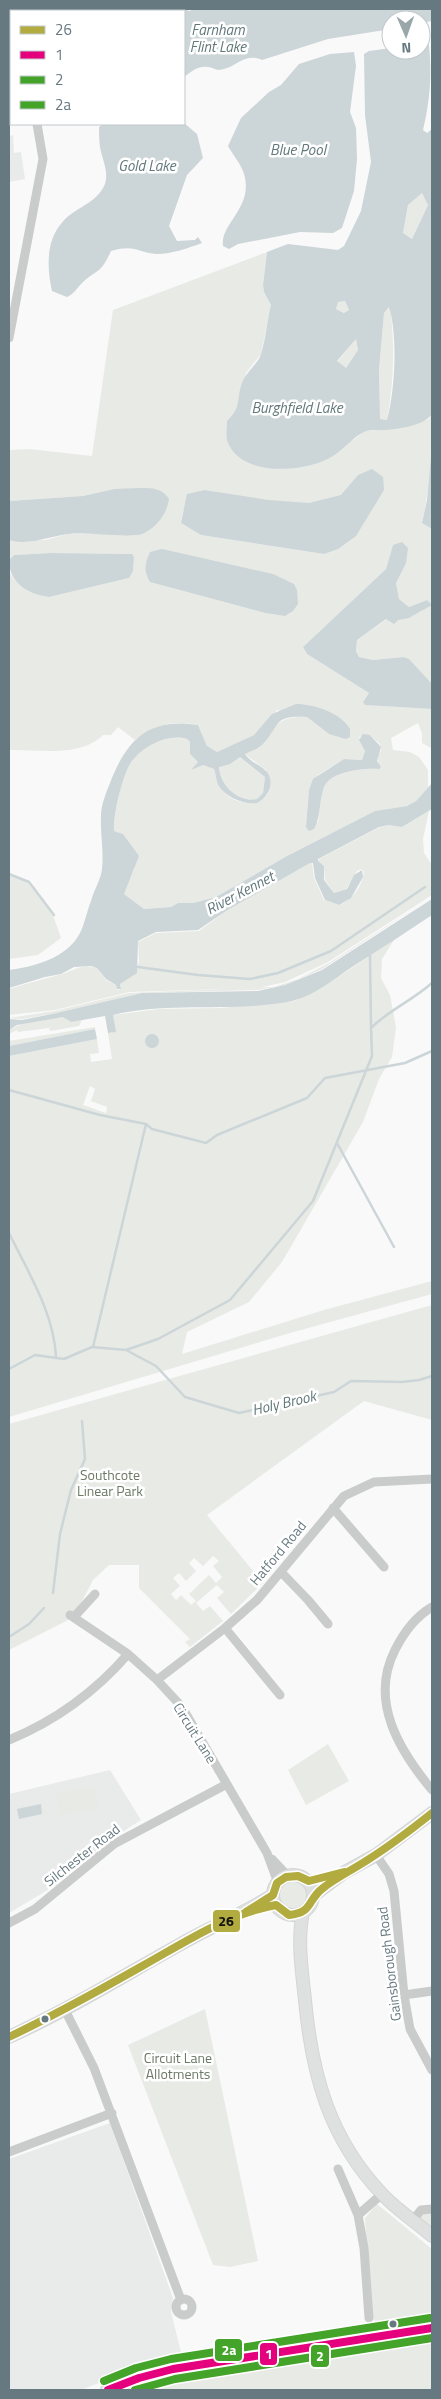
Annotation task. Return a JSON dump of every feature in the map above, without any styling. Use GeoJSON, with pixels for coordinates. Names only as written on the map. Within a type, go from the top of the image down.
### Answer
{"type":"FeatureCollection","features":[{"type":"Feature","properties":{"kind":"main road"},"geometry":{"type":"LineString","coordinates":[[108,2390],[173,2368],[432,2328]]}},
{"type":"Feature","properties":{"kind":"street"},"geometry":{"type":"LineString","coordinates":[[9,338],[43,159],[37,125]]}},
{"type":"Feature","properties":{"kind":"street","name":"Hatford Road"},"geometry":{"type":"LineString","coordinates":[[157,1680],[225,1628],[257,1600],[282,1573],[344,1496],[374,1482],[432,1480]]}},
{"type":"Feature","properties":{"kind":"street"},"geometry":{"type":"LineString","coordinates":[[333,1508],[384,1566]]}},
{"type":"Feature","properties":{"kind":"street"},"geometry":{"type":"LineString","coordinates":[[282,1573],[328,1624]]}},
{"type":"Feature","properties":{"kind":"street","name":"Circuit Lane"},"geometry":{"type":"LineString","coordinates":[[94,1594],[72,1616],[128,1654],[157,1680],[182,1708],[283,1879]]}},
{"type":"Feature","properties":{"kind":"street"},"geometry":{"type":"LineString","coordinates":[[432,1606],[421,1614],[403,1634],[390,1659],[384,1683],[385,1708],[398,1743],[432,1790]]}},
{"type":"Feature","properties":{"kind":"street"},"geometry":{"type":"LineString","coordinates":[[225,1628],[280,1695]]}},
{"type":"Feature","properties":{"kind":"street"},"geometry":{"type":"LineString","coordinates":[[9,1740],[68,1708],[106,1680],[128,1654]]}},
{"type":"Feature","properties":{"kind":"street","name":"Silchester Road"},"geometry":{"type":"LineString","coordinates":[[9,1923],[35,1909],[114,1844],[227,1784]]}},
{"type":"Feature","properties":{"kind":"street"},"geometry":{"type":"LineString","coordinates":[[290,1915],[303,1912],[310,1907],[314,1895],[345,1872],[376,1855],[432,1813]]}},
{"type":"Feature","properties":{"kind":"street","name":"Gainsborough Road"},"geometry":{"type":"LineString","coordinates":[[376,1855],[390,1874],[394,1891],[404,1995],[410,2029],[432,2070]]}},
{"type":"Feature","properties":{"kind":"street"},"geometry":{"type":"LineString","coordinates":[[308,1882],[345,1872]]}},
{"type":"Feature","properties":{"kind":"street"},"geometry":{"type":"LineString","coordinates":[[9,2038],[65,2010],[181,1943],[275,1900],[283,1879],[299,1876],[308,1882],[314,1895]]}},
{"type":"Feature","properties":{"kind":"street"},"geometry":{"type":"LineString","coordinates":[[275,1900],[290,1915],[299,1942],[308,2030],[318,2084],[330,2117],[343,2144],[382,2194],[432,2236]]}},
{"type":"Feature","properties":{"kind":"street"},"geometry":{"type":"LineString","coordinates":[[299,1942],[303,1912]]}},
{"type":"Feature","properties":{"kind":"street"},"geometry":{"type":"LineString","coordinates":[[404,1995],[432,1991]]}},
{"type":"Feature","properties":{"kind":"street"},"geometry":{"type":"LineString","coordinates":[[65,2010],[94,2068],[181,2300]]}},
{"type":"Feature","properties":{"kind":"street"},"geometry":{"type":"LineString","coordinates":[[9,2152],[112,2114]]}},
{"type":"Feature","properties":{"kind":"street"},"geometry":{"type":"LineString","coordinates":[[338,2170],[358,2215],[364,2248],[369,2318]]}},
{"type":"Feature","properties":{"kind":"street"},"geometry":{"type":"LineString","coordinates":[[358,2215],[382,2194]]}},
{"type":"Feature","properties":{"kind":"street"},"geometry":{"type":"LineString","coordinates":[[413,2220],[421,2210],[432,2209]]}},
{"type":"Feature","properties":{"kind":"shaded area"},"geometry":{"type":"Polygon","coordinates":[[[13,135],[14,153],[21,152],[25,179],[9,182],[9,136],[13,135]]]}},
{"type":"Feature","properties":{"kind":"shaded area"},"geometry":{"type":"Polygon","coordinates":[[[110,1770],[141,1820],[105,1843],[56,1885],[9,1913],[9,1794],[110,1770]]]}},
{"type":"Feature","properties":{"kind":"shaded area"},"geometry":{"type":"Polygon","coordinates":[[[110,2123],[173,2298],[171,2312],[182,2356],[81,2390],[9,2390],[9,2159],[110,2123]]]}},
{"type":"Feature","properties":{"kind":"green space"},"geometry":{"type":"Polygon","coordinates":[[[422,193],[428,205],[412,239],[403,233],[408,205],[422,193]]]}},
{"type":"Feature","properties":{"kind":"green space"},"geometry":{"type":"Polygon","coordinates":[[[267,252],[263,285],[264,292],[271,305],[261,354],[246,373],[235,414],[352,441],[365,431],[388,430],[407,426],[429,419],[432,414],[430,469],[422,523],[432,529],[432,684],[403,657],[373,660],[359,657],[356,651],[357,640],[387,619],[409,618],[422,611],[427,600],[409,607],[399,599],[396,583],[400,574],[393,545],[386,569],[303,647],[307,654],[369,693],[363,702],[366,705],[432,709],[431,748],[422,743],[422,733],[418,723],[391,738],[393,750],[410,752],[419,757],[428,770],[428,787],[416,801],[407,806],[375,811],[287,856],[216,897],[193,903],[178,903],[171,907],[144,909],[124,894],[124,888],[134,870],[127,841],[123,834],[114,831],[114,824],[121,787],[127,770],[135,758],[148,747],[164,740],[172,738],[187,739],[190,742],[190,754],[198,762],[193,769],[203,765],[214,769],[218,785],[228,796],[242,802],[256,802],[263,799],[268,793],[266,770],[245,754],[262,742],[277,724],[294,717],[307,717],[329,734],[347,725],[277,710],[254,735],[217,752],[207,746],[198,725],[180,723],[158,727],[135,740],[118,727],[111,735],[103,735],[94,742],[71,750],[9,750],[9,571],[12,577],[26,589],[49,597],[129,578],[133,571],[134,557],[132,554],[51,553],[14,555],[9,560],[9,540],[45,540],[68,534],[141,534],[114,489],[83,496],[9,501],[9,450],[29,449],[92,456],[113,310],[267,252]],[[358,475],[340,496],[326,501],[310,503],[255,499],[205,490],[183,511],[181,523],[201,535],[324,554],[368,513],[384,490],[358,475]],[[150,582],[265,613],[285,616],[150,582]],[[370,735],[359,737],[365,751],[362,760],[344,759],[318,775],[309,790],[306,827],[318,822],[322,790],[331,779],[356,770],[379,769],[377,755],[381,751],[380,744],[370,735]]]}},
{"type":"Feature","properties":{"kind":"green space"},"geometry":{"type":"Polygon","coordinates":[[[345,301],[349,310],[345,313],[336,309],[338,302],[345,301]]]}},
{"type":"Feature","properties":{"kind":"green space"},"geometry":{"type":"Polygon","coordinates":[[[390,306],[393,334],[393,363],[387,420],[380,419],[379,370],[384,313],[390,306]]]}},
{"type":"Feature","properties":{"kind":"green space"},"geometry":{"type":"Polygon","coordinates":[[[356,339],[358,350],[346,368],[337,362],[356,339]]]}},
{"type":"Feature","properties":{"kind":"green space"},"geometry":{"type":"Polygon","coordinates":[[[240,757],[265,777],[263,793],[257,799],[243,798],[231,791],[226,786],[220,773],[219,766],[240,757]]]}},
{"type":"Feature","properties":{"kind":"green space"},"geometry":{"type":"Polygon","coordinates":[[[429,811],[423,839],[424,853],[432,865],[432,895],[328,962],[285,982],[258,988],[129,992],[55,1010],[9,1015],[9,989],[81,967],[97,968],[106,980],[116,985],[117,990],[121,989],[120,984],[134,974],[139,962],[138,942],[156,933],[199,931],[226,911],[310,863],[312,863],[314,878],[324,900],[339,905],[344,903],[359,888],[364,872],[362,869],[357,871],[346,889],[334,893],[325,880],[324,866],[318,861],[319,859],[380,827],[388,825],[402,827],[429,811]]]}},
{"type":"Feature","properties":{"kind":"green space"},"geometry":{"type":"Polygon","coordinates":[[[9,874],[28,883],[53,915],[61,938],[38,955],[9,959],[9,874]]]}},
{"type":"Feature","properties":{"kind":"green space"},"geometry":{"type":"Polygon","coordinates":[[[432,897],[322,969],[285,985],[258,990],[142,993],[52,1014],[22,1019],[9,1018],[55,1011],[129,993],[274,987],[298,979],[329,963],[432,897]]]}},
{"type":"Feature","properties":{"kind":"green space"},"geometry":{"type":"Polygon","coordinates":[[[394,940],[382,959],[381,978],[390,995],[396,1027],[392,1057],[379,1079],[363,1122],[282,1262],[249,1302],[187,1332],[182,1354],[324,1310],[432,1281],[432,1294],[290,1333],[9,1417],[9,1056],[97,1039],[99,1053],[90,1054],[91,1062],[112,1059],[108,1033],[115,1032],[113,1015],[159,1009],[221,1008],[294,1001],[320,989],[394,940]],[[90,1086],[83,1105],[106,1113],[107,1107],[91,1101],[95,1089],[90,1086]]]}},
{"type":"Feature","properties":{"kind":"green space"},"geometry":{"type":"Polygon","coordinates":[[[63,1017],[71,1022],[82,1020],[79,1026],[50,1031],[49,1028],[18,1032],[17,1030],[9,1034],[9,1030],[22,1024],[63,1017]]]}},
{"type":"Feature","properties":{"kind":"green space"},"geometry":{"type":"Polygon","coordinates":[[[95,1027],[95,1029],[9,1046],[9,1041],[95,1027]]]}},
{"type":"Feature","properties":{"kind":"green space","name":"Southcote Linear Park"},"geometry":{"type":"Polygon","coordinates":[[[432,1305],[432,1420],[364,1401],[207,1515],[263,1583],[231,1614],[217,1598],[224,1592],[217,1585],[196,1603],[203,1611],[210,1606],[223,1621],[190,1647],[185,1642],[190,1639],[139,1588],[139,1565],[109,1565],[93,1580],[74,1617],[9,1650],[9,1424],[432,1305]],[[213,1556],[203,1566],[194,1558],[189,1563],[196,1571],[186,1581],[179,1573],[173,1578],[180,1586],[171,1594],[176,1600],[181,1595],[191,1605],[196,1601],[189,1594],[209,1575],[216,1583],[222,1577],[213,1566],[219,1561],[213,1556]]]}},
{"type":"Feature","properties":{"kind":"green space"},"geometry":{"type":"Polygon","coordinates":[[[328,1744],[349,1781],[306,1805],[288,1770],[328,1744]]]}},
{"type":"Feature","properties":{"kind":"green space"},"geometry":{"type":"Polygon","coordinates":[[[94,1786],[99,1808],[61,1815],[56,1794],[94,1786]]]}},
{"type":"Feature","properties":{"kind":"green space"},"geometry":{"type":"Polygon","coordinates":[[[294,1880],[300,1881],[305,1885],[309,1890],[309,1902],[305,1907],[300,1911],[294,1912],[288,1911],[283,1907],[279,1902],[278,1896],[279,1890],[283,1885],[288,1881],[294,1880]]]}},
{"type":"Feature","properties":{"kind":"green space","name":"Circuit Lane Allotments"},"geometry":{"type":"Polygon","coordinates":[[[205,2009],[258,2261],[230,2267],[213,2265],[128,2045],[205,2009]]]}},
{"type":"Feature","properties":{"kind":"green space"},"geometry":{"type":"Polygon","coordinates":[[[377,2204],[432,2249],[432,2320],[381,2326],[371,2317],[365,2218],[377,2204]]]}},
{"type":"Feature","properties":{"kind":"green space"},"geometry":{"type":"Polygon","coordinates":[[[432,2212],[432,2230],[420,2218],[421,2213],[432,2212]]]}},
{"type":"Feature","properties":{"kind":"green space"},"geometry":{"type":"Polygon","coordinates":[[[432,2342],[432,2390],[142,2390],[188,2378],[432,2342]]]}},
{"type":"Feature","properties":{"kind":"water","name":"Farnham Flint Lake"},"geometry":{"type":"Polygon","coordinates":[[[38,9],[182,9],[190,11],[193,9],[432,9],[432,21],[431,10],[381,10],[381,31],[328,39],[262,60],[255,58],[245,59],[225,69],[201,67],[185,76],[185,10],[38,9]]]}},
{"type":"Feature","properties":{"kind":"water","name":"Burghfield Lake"},"geometry":{"type":"Polygon","coordinates":[[[381,49],[381,60],[430,60],[430,88],[423,130],[427,133],[432,129],[432,414],[424,421],[411,426],[364,432],[333,456],[321,462],[291,468],[274,469],[259,466],[245,461],[234,452],[227,440],[227,421],[235,412],[244,379],[259,358],[263,348],[271,305],[264,292],[263,285],[267,252],[288,244],[338,250],[344,246],[361,211],[371,162],[365,115],[364,54],[369,51],[381,49]],[[422,193],[408,205],[403,233],[412,239],[428,205],[422,193]],[[345,301],[338,302],[336,309],[344,313],[349,310],[345,301]],[[389,307],[384,313],[379,370],[380,419],[387,420],[394,379],[394,332],[389,307]],[[356,339],[337,361],[346,368],[358,350],[356,339]]]}},
{"type":"Feature","properties":{"kind":"water","name":"Blue Pool"},"geometry":{"type":"Polygon","coordinates":[[[354,52],[356,66],[350,112],[356,128],[357,159],[354,191],[342,228],[333,233],[300,232],[238,244],[229,249],[223,246],[226,230],[245,196],[244,174],[228,146],[241,118],[269,92],[281,85],[299,64],[330,54],[354,52]]]}},
{"type":"Feature","properties":{"kind":"water","name":"Gold Lake"},"geometry":{"type":"Polygon","coordinates":[[[185,124],[197,134],[203,158],[187,175],[169,226],[177,241],[195,240],[198,237],[202,243],[163,254],[126,248],[111,251],[101,268],[67,297],[52,291],[49,267],[51,245],[59,226],[67,217],[93,199],[103,189],[106,170],[100,147],[99,127],[102,125],[185,124]]]}},
{"type":"Feature","properties":{"kind":"water"},"geometry":{"type":"Polygon","coordinates":[[[432,445],[432,529],[422,523],[427,500],[432,445]]]}},
{"type":"Feature","properties":{"kind":"water"},"geometry":{"type":"Polygon","coordinates":[[[372,469],[383,477],[384,490],[356,536],[338,549],[324,554],[201,535],[181,523],[187,494],[205,490],[268,500],[309,503],[341,495],[358,475],[372,469]]]}},
{"type":"Feature","properties":{"kind":"water"},"geometry":{"type":"Polygon","coordinates":[[[114,489],[157,489],[169,499],[166,510],[160,520],[142,534],[76,534],[24,542],[9,540],[9,501],[83,496],[114,489]]]}},
{"type":"Feature","properties":{"kind":"water"},"geometry":{"type":"Polygon","coordinates":[[[402,542],[408,548],[406,563],[396,583],[399,599],[409,607],[427,600],[432,605],[409,618],[398,620],[394,624],[386,619],[357,640],[356,651],[359,657],[373,660],[403,657],[409,659],[432,684],[432,709],[365,705],[363,702],[369,693],[307,654],[303,647],[386,569],[393,545],[402,542]]]}},
{"type":"Feature","properties":{"kind":"water"},"geometry":{"type":"Polygon","coordinates":[[[162,549],[273,574],[294,584],[297,590],[298,604],[293,611],[285,616],[265,613],[150,582],[146,570],[148,556],[150,552],[162,549]]]}},
{"type":"Feature","properties":{"kind":"water"},"geometry":{"type":"Polygon","coordinates":[[[51,553],[132,554],[134,557],[133,571],[129,578],[49,597],[27,590],[16,581],[12,575],[9,560],[14,555],[51,553]]]}},
{"type":"Feature","properties":{"kind":"water","name":"River Kennet"},"geometry":{"type":"Polygon","coordinates":[[[296,704],[326,710],[346,723],[350,729],[350,737],[346,739],[329,734],[307,717],[283,719],[263,744],[245,754],[269,775],[270,787],[267,794],[257,803],[246,803],[225,793],[218,785],[214,769],[203,765],[191,770],[198,762],[190,754],[190,742],[187,739],[172,738],[156,743],[141,752],[130,764],[119,797],[114,831],[123,834],[139,856],[124,894],[144,909],[171,907],[178,903],[193,903],[216,897],[287,856],[375,811],[407,806],[416,801],[432,783],[432,809],[402,827],[388,825],[379,827],[318,859],[324,866],[324,880],[334,893],[347,889],[354,875],[362,870],[363,877],[351,898],[339,905],[325,900],[315,878],[313,863],[310,863],[226,911],[198,930],[156,932],[138,941],[137,973],[120,984],[121,989],[117,989],[116,985],[106,979],[97,968],[91,966],[74,967],[61,974],[9,988],[9,970],[49,960],[67,949],[80,933],[101,873],[103,856],[101,812],[103,803],[117,768],[132,743],[142,734],[153,728],[166,724],[181,723],[198,725],[207,746],[217,752],[254,735],[272,714],[296,704]],[[240,757],[230,764],[219,767],[226,786],[237,795],[250,800],[257,799],[263,793],[265,777],[240,757]]]}},
{"type":"Feature","properties":{"kind":"water"},"geometry":{"type":"Polygon","coordinates":[[[363,734],[370,735],[381,747],[377,761],[381,767],[379,769],[347,772],[331,779],[323,790],[314,829],[309,831],[306,827],[309,790],[313,779],[344,759],[362,760],[365,751],[359,740],[363,734]]]}},
{"type":"Feature","properties":{"kind":"water"},"geometry":{"type":"Polygon","coordinates":[[[432,899],[432,915],[323,987],[300,999],[247,1006],[135,1011],[113,1015],[116,1032],[108,1033],[105,1016],[71,1022],[63,1017],[17,1025],[9,1030],[9,1019],[22,1020],[142,993],[258,991],[285,985],[322,970],[432,899]]]}},
{"type":"Feature","properties":{"kind":"water"},"geometry":{"type":"Polygon","coordinates":[[[95,1029],[97,1039],[9,1056],[9,1046],[95,1029]]]}},
{"type":"Feature","properties":{"kind":"water"},"geometry":{"type":"Polygon","coordinates":[[[152,1034],[157,1036],[159,1041],[157,1046],[152,1048],[147,1046],[145,1041],[147,1036],[152,1034]]]}},
{"type":"Feature","properties":{"kind":"water"},"geometry":{"type":"Polygon","coordinates":[[[41,1804],[42,1814],[19,1819],[17,1809],[41,1804]]]}},
{"type":"Feature","properties":{"kind":"waterway"},"geometry":{"type":"LineString","coordinates":[[9,874],[29,882],[54,915]]}},
{"type":"Feature","properties":{"kind":"waterway"},"geometry":{"type":"LineString","coordinates":[[138,967],[198,975],[250,979],[278,973],[331,951],[425,887]]}},
{"type":"Feature","properties":{"kind":"waterway"},"geometry":{"type":"LineString","coordinates":[[370,955],[371,1028]]}},
{"type":"Feature","properties":{"kind":"waterway"},"geometry":{"type":"LineString","coordinates":[[126,1350],[158,1339],[230,1300],[313,1201],[372,1056],[371,1028],[432,983]]}},
{"type":"Feature","properties":{"kind":"waterway"},"geometry":{"type":"LineString","coordinates":[[9,1090],[100,1115],[146,1124],[152,1129],[206,1143],[217,1135],[307,1098],[325,1078],[405,1063],[432,1051]]}},
{"type":"Feature","properties":{"kind":"waterway"},"geometry":{"type":"LineString","coordinates":[[93,1347],[146,1124]]}},
{"type":"Feature","properties":{"kind":"waterway"},"geometry":{"type":"LineString","coordinates":[[337,1143],[394,1247]]}},
{"type":"Feature","properties":{"kind":"waterway"},"geometry":{"type":"LineString","coordinates":[[9,1233],[39,1293],[50,1325],[56,1357]]}},
{"type":"Feature","properties":{"kind":"waterway","name":"Holy Brook"},"geometry":{"type":"LineString","coordinates":[[9,1369],[35,1355],[64,1359],[92,1347],[126,1350],[156,1366],[185,1397],[239,1413],[334,1392],[351,1381],[402,1382],[432,1376]]}},
{"type":"Feature","properties":{"kind":"waterway"},"geometry":{"type":"LineString","coordinates":[[53,1593],[60,1534],[71,1490],[85,1459],[82,1421]]}},
{"type":"Feature","properties":{"kind":"waterway"},"geometry":{"type":"LineString","coordinates":[[9,1637],[29,1624],[44,1608]]}},
{"type":"Feature","properties":{"kind":"transit line","name":"26"},"geometry":{"type":"LineString","coordinates":[[9,2037],[224,1922],[258,1909],[276,1905],[289,1915],[302,1912],[323,1888],[385,1848],[432,1813]]}},
{"type":"Feature","properties":{"kind":"transit line","name":"26"},"geometry":{"type":"LineString","coordinates":[[246,1912],[273,1895],[277,1883],[286,1877],[298,1876],[309,1881],[344,1872]]}},
{"type":"Feature","properties":{"kind":"transit line","name":"2a"},"geometry":{"type":"LineString","coordinates":[[104,2381],[136,2368],[171,2359],[430,2318]]}},
{"type":"Feature","properties":{"kind":"transit line","name":"1"},"geometry":{"type":"LineString","coordinates":[[108,2390],[139,2378],[173,2369],[432,2328]]}},
{"type":"Feature","properties":{"kind":"transit line","name":"2"},"geometry":{"type":"LineString","coordinates":[[135,2390],[175,2379],[432,2338]]}}]}
